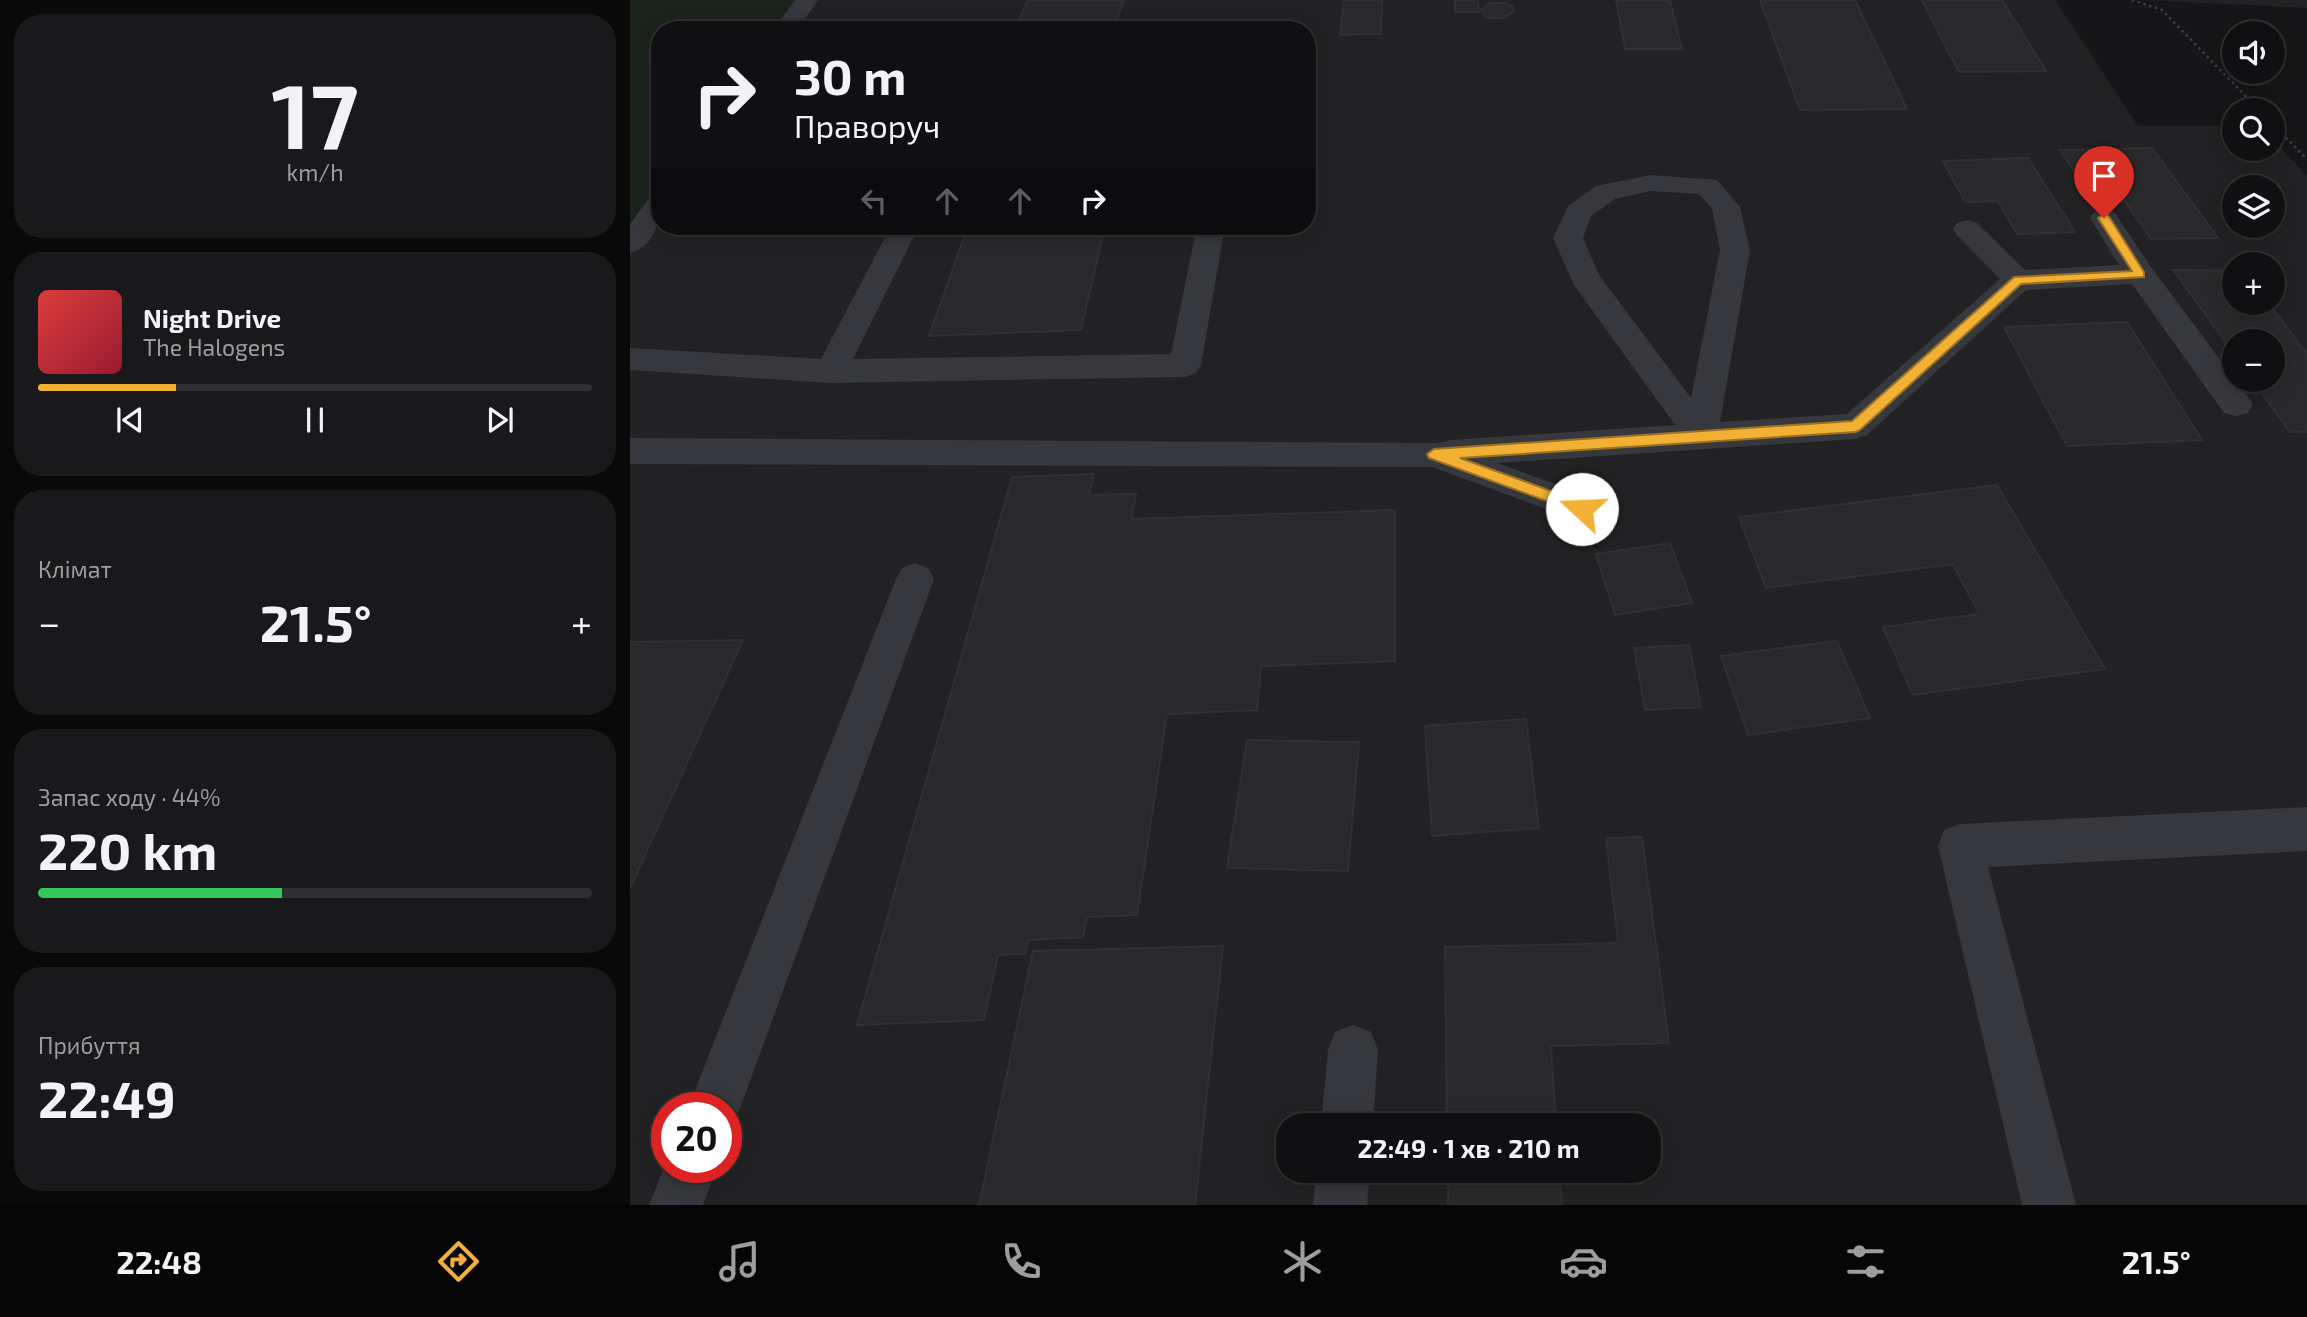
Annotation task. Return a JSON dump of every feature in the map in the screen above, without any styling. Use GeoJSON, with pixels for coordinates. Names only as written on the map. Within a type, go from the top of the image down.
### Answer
{"type":"FeatureCollection","features":[{"type":"Feature","properties":{"kind":"street"},"geometry":{"type":"LineString","coordinates":[[792,21],[807,0]]}},
{"type":"Feature","properties":{"kind":"street"},"geometry":{"type":"LineString","coordinates":[[1651,183],[1707,186],[1726,206],[1735,250],[1701,436],[1585,278],[1568,238],[1578,212],[1606,192],[1651,183]]}},
{"type":"Feature","properties":{"kind":"street"},"geometry":{"type":"LineString","coordinates":[[630,244],[651,215]]}},
{"type":"Feature","properties":{"kind":"street"},"geometry":{"type":"LineString","coordinates":[[2104,218],[2140,274],[2236,404]]}},
{"type":"Feature","properties":{"kind":"street"},"geometry":{"type":"LineString","coordinates":[[1967,229],[2018,280]]}},
{"type":"Feature","properties":{"kind":"street"},"geometry":{"type":"LineString","coordinates":[[831,371],[900,235]]}},
{"type":"Feature","properties":{"kind":"street"},"geometry":{"type":"LineString","coordinates":[[630,359],[831,371],[1185,365],[1209,235]]}},
{"type":"Feature","properties":{"kind":"street"},"geometry":{"type":"LineString","coordinates":[[630,451],[1434,454],[1856,426],[2018,280],[2140,274]]}},
{"type":"Feature","properties":{"kind":"street"},"geometry":{"type":"LineString","coordinates":[[1434,454],[1582,509]]}},
{"type":"Feature","properties":{"kind":"street"},"geometry":{"type":"LineString","coordinates":[[719,1092],[915,579]]}},
{"type":"Feature","properties":{"kind":"street"},"geometry":{"type":"LineString","coordinates":[[2049,1205],[1960,846],[2307,829]]}},
{"type":"Feature","properties":{"kind":"street"},"geometry":{"type":"LineString","coordinates":[[1348,1113],[1353,1050]]}},
{"type":"Feature","properties":{"kind":"street"},"geometry":{"type":"LineString","coordinates":[[676,1205],[685,1183]]}},
{"type":"Feature","properties":{"kind":"street"},"geometry":{"type":"LineString","coordinates":[[1340,1205],[1342,1183]]}},
{"type":"Feature","properties":{"kind":"path"},"geometry":{"type":"LineString","coordinates":[[2132,0],[2162,10],[2247,98]]}},
{"type":"Feature","properties":{"kind":"path"},"geometry":{"type":"LineString","coordinates":[[2285,137],[2307,159]]}},
{"type":"Feature","properties":{"kind":"shaded area"},"geometry":{"type":"Polygon","coordinates":[[[630,0],[811,0],[796,21],[651,21],[651,224],[630,253],[630,0]]]}},
{"type":"Feature","properties":{"kind":"shaded area"},"geometry":{"type":"Polygon","coordinates":[[[811,0],[2055,0],[2138,126],[2222,126],[2222,161],[2285,161],[2285,152],[2307,176],[2307,1205],[630,1205],[630,253],[651,224],[651,235],[1316,235],[1316,21],[796,21],[811,0]]]}},
{"type":"Feature","properties":{"kind":"shaded area"},"geometry":{"type":"Polygon","coordinates":[[[2141,0],[2307,0],[2307,8],[2244,5],[2141,0]]]}},
{"type":"Feature","properties":{"kind":"building"},"geometry":{"type":"Polygon","coordinates":[[[1028,0],[1124,0],[1116,21],[1018,21],[1028,0]]]}},
{"type":"Feature","properties":{"kind":"building"},"geometry":{"type":"Polygon","coordinates":[[[1344,0],[1382,0],[1381,34],[1340,35],[1344,0]]]}},
{"type":"Feature","properties":{"kind":"building"},"geometry":{"type":"Polygon","coordinates":[[[1455,0],[1478,0],[1479,12],[1455,12],[1455,0]]]}},
{"type":"Feature","properties":{"kind":"building"},"geometry":{"type":"Polygon","coordinates":[[[1616,0],[1670,0],[1682,49],[1625,49],[1616,0]]]}},
{"type":"Feature","properties":{"kind":"building"},"geometry":{"type":"Polygon","coordinates":[[[1760,0],[1855,0],[1907,109],[1800,110],[1760,0]]]}},
{"type":"Feature","properties":{"kind":"building"},"geometry":{"type":"Polygon","coordinates":[[[1922,0],[2002,0],[2046,71],[1959,72],[1922,0]]]}},
{"type":"Feature","properties":{"kind":"building"},"geometry":{"type":"Polygon","coordinates":[[[1490,3],[1512,6],[1514,12],[1501,19],[1486,17],[1481,10],[1490,3]]]}},
{"type":"Feature","properties":{"kind":"building"},"geometry":{"type":"Polygon","coordinates":[[[2152,148],[2218,238],[2151,239],[2112,182],[2082,183],[2060,150],[2152,148]]]}},
{"type":"Feature","properties":{"kind":"building"},"geometry":{"type":"Polygon","coordinates":[[[2028,158],[2075,232],[2017,234],[1998,201],[1965,202],[1943,161],[2028,158]]]}},
{"type":"Feature","properties":{"kind":"building"},"geometry":{"type":"Polygon","coordinates":[[[965,235],[1103,235],[1081,330],[929,336],[965,235]]]}},
{"type":"Feature","properties":{"kind":"building"},"geometry":{"type":"Polygon","coordinates":[[[2173,270],[2222,271],[2222,315],[2277,315],[2307,354],[2307,432],[2290,432],[2261,392],[2285,392],[2285,329],[2222,329],[2222,337],[2173,270]]]}},
{"type":"Feature","properties":{"kind":"building"},"geometry":{"type":"Polygon","coordinates":[[[2127,322],[2202,440],[2067,446],[2004,327],[2127,322]]]}},
{"type":"Feature","properties":{"kind":"building"},"geometry":{"type":"Polygon","coordinates":[[[1094,474],[1089,495],[1136,494],[1131,519],[1395,510],[1395,661],[1261,666],[1257,710],[1167,714],[1137,915],[1087,917],[1083,937],[1028,940],[1025,954],[998,955],[984,1020],[857,1025],[1012,477],[1094,474]]]}},
{"type":"Feature","properties":{"kind":"building"},"geometry":{"type":"Polygon","coordinates":[[[1997,485],[2105,669],[1913,695],[1883,627],[1979,614],[1953,564],[1766,588],[1739,517],[1997,485]]]}},
{"type":"Feature","properties":{"kind":"building"},"geometry":{"type":"Polygon","coordinates":[[[1670,543],[1692,603],[1615,615],[1596,554],[1670,543]]]}},
{"type":"Feature","properties":{"kind":"building"},"geometry":{"type":"Polygon","coordinates":[[[743,640],[630,888],[630,642],[743,640]]]}},
{"type":"Feature","properties":{"kind":"building"},"geometry":{"type":"Polygon","coordinates":[[[1837,641],[1870,718],[1748,735],[1721,656],[1837,641]]]}},
{"type":"Feature","properties":{"kind":"building"},"geometry":{"type":"Polygon","coordinates":[[[1689,645],[1701,707],[1645,710],[1634,648],[1689,645]]]}},
{"type":"Feature","properties":{"kind":"building"},"geometry":{"type":"Polygon","coordinates":[[[1526,719],[1539,828],[1432,836],[1425,726],[1526,719]]]}},
{"type":"Feature","properties":{"kind":"building"},"geometry":{"type":"Polygon","coordinates":[[[1247,740],[1359,742],[1348,871],[1227,868],[1247,740]]]}},
{"type":"Feature","properties":{"kind":"building"},"geometry":{"type":"Polygon","coordinates":[[[1642,837],[1669,1043],[1551,1046],[1555,1113],[1447,1113],[1445,947],[1618,943],[1606,838],[1642,837]]]}},
{"type":"Feature","properties":{"kind":"building"},"geometry":{"type":"Polygon","coordinates":[[[1223,946],[1195,1205],[979,1205],[1033,951],[1223,946]]]}},
{"type":"Feature","properties":{"kind":"building"},"geometry":{"type":"Polygon","coordinates":[[[1448,1183],[1560,1183],[1562,1205],[1448,1205],[1448,1183]]]}},
{"type":"Feature","properties":{"kind":"route"},"geometry":{"type":"LineString","coordinates":[[1582,509],[1434,454],[1856,426],[2018,280],[2140,274],[2104,218]]}}]}
